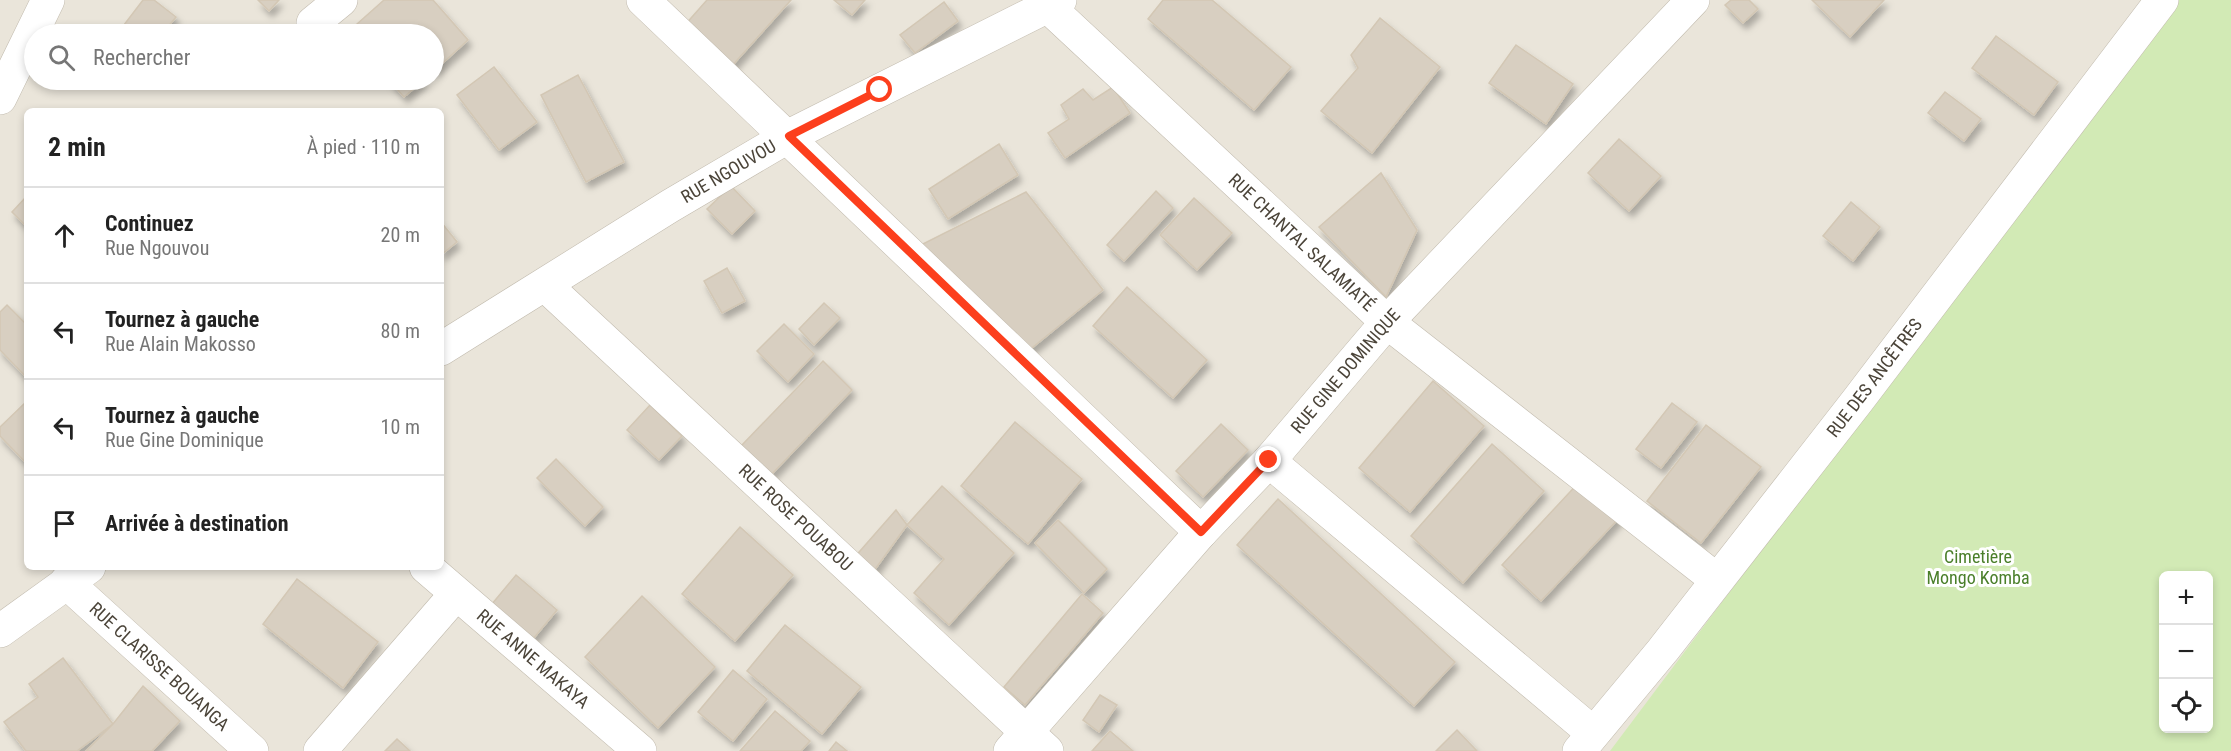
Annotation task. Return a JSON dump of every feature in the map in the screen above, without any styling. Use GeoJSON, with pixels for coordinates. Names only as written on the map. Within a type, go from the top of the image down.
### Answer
{"type":"FeatureCollection","features":[{"type":"Feature","properties":{"kind":"street"},"geometry":{"type":"LineString","coordinates":[[36,24],[48,0]]}},
{"type":"Feature","properties":{"kind":"street"},"geometry":{"type":"LineString","coordinates":[[313,23],[341,0]]}},
{"type":"Feature","properties":{"kind":"street"},"geometry":{"type":"LineString","coordinates":[[643,0],[789,136],[1201,532]]}},
{"type":"Feature","properties":{"kind":"street","name":"RUE GINE DOMINIQUE"},"geometry":{"type":"LineString","coordinates":[[1027,745],[1201,532],[1269,460],[1387,322],[1693,0]]}},
{"type":"Feature","properties":{"kind":"street","name":"RUE DES ANCÊTRES"},"geometry":{"type":"LineString","coordinates":[[1586,742],[1717,580],[2162,0]]}},
{"type":"Feature","properties":{"kind":"street","name":"RUE NGOUVOU"},"geometry":{"type":"LineString","coordinates":[[444,347],[789,136],[1050,2]]}},
{"type":"Feature","properties":{"kind":"street","name":"RUE CHANTAL SALAMIATÉ"},"geometry":{"type":"LineString","coordinates":[[1050,2],[1387,322],[1717,580]]}},
{"type":"Feature","properties":{"kind":"street"},"geometry":{"type":"LineString","coordinates":[[0,98],[24,49]]}},
{"type":"Feature","properties":{"kind":"street","name":"RUE ROSE POUABOU"},"geometry":{"type":"LineString","coordinates":[[545,285],[1027,745]]}},
{"type":"Feature","properties":{"kind":"street"},"geometry":{"type":"LineString","coordinates":[[1269,460],[1586,742]]}},
{"type":"Feature","properties":{"kind":"street","name":"RUE ANNE MAKAYA"},"geometry":{"type":"LineString","coordinates":[[429,570],[640,751]]}},
{"type":"Feature","properties":{"kind":"street"},"geometry":{"type":"LineString","coordinates":[[0,631],[78,574]]}},
{"type":"Feature","properties":{"kind":"street","name":"RUE CLARISSE BOUANGA"},"geometry":{"type":"LineString","coordinates":[[78,574],[252,751]]}},
{"type":"Feature","properties":{"kind":"street"},"geometry":{"type":"LineString","coordinates":[[320,751],[456,594]]}},
{"type":"Feature","properties":{"kind":"shaded area"},"geometry":{"type":"Polygon","coordinates":[[[0,0],[2231,0],[2231,751],[0,751],[0,0]]]}},
{"type":"Feature","properties":{"kind":"green space","name":"Cimetière Mongo Komba"},"geometry":{"type":"Polygon","coordinates":[[[2174,0],[2231,0],[2231,751],[1610,751],[2174,0]]]}},
{"type":"Feature","properties":{"kind":"building"},"geometry":{"type":"Polygon","coordinates":[[[143,0],[154,0],[176,17],[170,24],[125,24],[143,0]]]}},
{"type":"Feature","properties":{"kind":"building"},"geometry":{"type":"Polygon","coordinates":[[[258,0],[279,0],[269,11],[258,0]]]}},
{"type":"Feature","properties":{"kind":"building"},"geometry":{"type":"Polygon","coordinates":[[[384,0],[433,0],[468,40],[444,62],[444,24],[357,24],[384,0]]]}},
{"type":"Feature","properties":{"kind":"building"},"geometry":{"type":"Polygon","coordinates":[[[707,0],[791,0],[730,68],[684,26],[707,0]]]}},
{"type":"Feature","properties":{"kind":"building"},"geometry":{"type":"Polygon","coordinates":[[[834,0],[865,0],[852,15],[834,0]]]}},
{"type":"Feature","properties":{"kind":"building"},"geometry":{"type":"Polygon","coordinates":[[[1163,0],[1212,0],[1291,67],[1254,110],[1148,19],[1163,0]]]}},
{"type":"Feature","properties":{"kind":"building"},"geometry":{"type":"Polygon","coordinates":[[[1731,0],[1749,0],[1758,9],[1743,23],[1725,5],[1731,0]]]}},
{"type":"Feature","properties":{"kind":"building"},"geometry":{"type":"Polygon","coordinates":[[[1812,0],[1884,0],[1850,37],[1812,0]]]}},
{"type":"Feature","properties":{"kind":"building"},"geometry":{"type":"Polygon","coordinates":[[[944,2],[958,21],[915,53],[900,35],[944,2]]]}},
{"type":"Feature","properties":{"kind":"building"},"geometry":{"type":"Polygon","coordinates":[[[1380,18],[1440,67],[1372,153],[1321,111],[1358,68],[1351,55],[1380,18]]]}},
{"type":"Feature","properties":{"kind":"building"},"geometry":{"type":"Polygon","coordinates":[[[1996,36],[2058,82],[2034,115],[1972,68],[1996,36]]]}},
{"type":"Feature","properties":{"kind":"building"},"geometry":{"type":"Polygon","coordinates":[[[1516,45],[1573,84],[1546,124],[1489,83],[1516,45]]]}},
{"type":"Feature","properties":{"kind":"building"},"geometry":{"type":"Polygon","coordinates":[[[494,67],[537,122],[499,150],[457,95],[494,67]]]}},
{"type":"Feature","properties":{"kind":"building"},"geometry":{"type":"Polygon","coordinates":[[[578,75],[624,162],[586,182],[541,95],[578,75]]]}},
{"type":"Feature","properties":{"kind":"building"},"geometry":{"type":"Polygon","coordinates":[[[1113,87],[1130,113],[1065,158],[1048,133],[1069,119],[1061,105],[1083,89],[1093,100],[1113,87]]]}},
{"type":"Feature","properties":{"kind":"building"},"geometry":{"type":"Polygon","coordinates":[[[398,90],[412,90],[404,97],[398,90]]]}},
{"type":"Feature","properties":{"kind":"building"},"geometry":{"type":"Polygon","coordinates":[[[1945,92],[1981,119],[1964,141],[1928,113],[1945,92]]]}},
{"type":"Feature","properties":{"kind":"building"},"geometry":{"type":"Polygon","coordinates":[[[1619,139],[1661,176],[1629,211],[1588,173],[1619,139]]]}},
{"type":"Feature","properties":{"kind":"building"},"geometry":{"type":"Polygon","coordinates":[[[999,144],[1018,175],[948,219],[929,189],[999,144]]]}},
{"type":"Feature","properties":{"kind":"building"},"geometry":{"type":"Polygon","coordinates":[[[1381,173],[1417,230],[1386,297],[1319,227],[1381,173]]]}},
{"type":"Feature","properties":{"kind":"building"},"geometry":{"type":"Polygon","coordinates":[[[731,186],[755,211],[732,234],[707,209],[731,186]]]}},
{"type":"Feature","properties":{"kind":"building"},"geometry":{"type":"Polygon","coordinates":[[[1156,191],[1173,208],[1124,261],[1107,245],[1156,191]]]}},
{"type":"Feature","properties":{"kind":"building"},"geometry":{"type":"Polygon","coordinates":[[[1026,192],[1103,290],[1022,356],[915,248],[1026,192]]]}},
{"type":"Feature","properties":{"kind":"building"},"geometry":{"type":"Polygon","coordinates":[[[1194,198],[1232,233],[1197,270],[1160,235],[1194,198]]]}},
{"type":"Feature","properties":{"kind":"building"},"geometry":{"type":"Polygon","coordinates":[[[24,199],[24,224],[12,212],[24,199]]]}},
{"type":"Feature","properties":{"kind":"building"},"geometry":{"type":"Polygon","coordinates":[[[1851,202],[1880,227],[1853,261],[1823,236],[1851,202]]]}},
{"type":"Feature","properties":{"kind":"building"},"geometry":{"type":"Polygon","coordinates":[[[444,226],[457,242],[444,253],[444,226]]]}},
{"type":"Feature","properties":{"kind":"building"},"geometry":{"type":"Polygon","coordinates":[[[727,268],[745,301],[722,313],[704,281],[727,268]]]}},
{"type":"Feature","properties":{"kind":"building"},"geometry":{"type":"Polygon","coordinates":[[[1127,287],[1207,360],[1173,398],[1093,326],[1127,287]]]}},
{"type":"Feature","properties":{"kind":"building"},"geometry":{"type":"Polygon","coordinates":[[[824,303],[840,318],[814,345],[799,329],[824,303]]]}},
{"type":"Feature","properties":{"kind":"building"},"geometry":{"type":"Polygon","coordinates":[[[7,305],[24,322],[24,375],[0,350],[0,312],[7,305]]]}},
{"type":"Feature","properties":{"kind":"building"},"geometry":{"type":"Polygon","coordinates":[[[784,324],[814,354],[788,382],[757,351],[784,324]]]}},
{"type":"Feature","properties":{"kind":"building"},"geometry":{"type":"Polygon","coordinates":[[[823,361],[852,390],[771,475],[741,446],[823,361]]]}},
{"type":"Feature","properties":{"kind":"building"},"geometry":{"type":"Polygon","coordinates":[[[1433,381],[1484,426],[1410,512],[1359,468],[1433,381]]]}},
{"type":"Feature","properties":{"kind":"building"},"geometry":{"type":"Polygon","coordinates":[[[1672,403],[1697,422],[1661,468],[1636,449],[1672,403]]]}},
{"type":"Feature","properties":{"kind":"building"},"geometry":{"type":"Polygon","coordinates":[[[24,404],[24,461],[0,436],[0,427],[24,404]]]}},
{"type":"Feature","properties":{"kind":"building"},"geometry":{"type":"Polygon","coordinates":[[[650,405],[682,436],[659,460],[627,430],[650,405]]]}},
{"type":"Feature","properties":{"kind":"building"},"geometry":{"type":"Polygon","coordinates":[[[1015,422],[1082,479],[1028,544],[961,486],[1015,422]]]}},
{"type":"Feature","properties":{"kind":"building"},"geometry":{"type":"Polygon","coordinates":[[[1221,424],[1248,450],[1203,497],[1176,471],[1221,424]]]}},
{"type":"Feature","properties":{"kind":"building"},"geometry":{"type":"Polygon","coordinates":[[[1706,425],[1761,467],[1701,543],[1647,501],[1706,425]]]}},
{"type":"Feature","properties":{"kind":"building"},"geometry":{"type":"Polygon","coordinates":[[[1492,444],[1544,491],[1463,583],[1411,536],[1492,444]]]}},
{"type":"Feature","properties":{"kind":"building"},"geometry":{"type":"Polygon","coordinates":[[[556,459],[603,507],[585,526],[537,478],[556,459]]]}},
{"type":"Feature","properties":{"kind":"building"},"geometry":{"type":"Polygon","coordinates":[[[1582,479],[1621,516],[1541,601],[1502,565],[1582,479]]]}},
{"type":"Feature","properties":{"kind":"building"},"geometry":{"type":"Polygon","coordinates":[[[942,486],[1014,553],[949,625],[914,593],[944,559],[907,525],[942,486]]]}},
{"type":"Feature","properties":{"kind":"building"},"geometry":{"type":"Polygon","coordinates":[[[1278,499],[1455,662],[1414,706],[1237,545],[1278,499]]]}},
{"type":"Feature","properties":{"kind":"building"},"geometry":{"type":"Polygon","coordinates":[[[896,510],[907,525],[871,575],[853,559],[896,510]]]}},
{"type":"Feature","properties":{"kind":"building"},"geometry":{"type":"Polygon","coordinates":[[[1058,520],[1107,569],[1084,593],[1035,543],[1058,520]]]}},
{"type":"Feature","properties":{"kind":"building"},"geometry":{"type":"Polygon","coordinates":[[[740,527],[793,575],[735,641],[682,594],[740,527]]]}},
{"type":"Feature","properties":{"kind":"building"},"geometry":{"type":"Polygon","coordinates":[[[516,575],[557,610],[533,639],[492,604],[516,575]]]}},
{"type":"Feature","properties":{"kind":"building"},"geometry":{"type":"Polygon","coordinates":[[[297,579],[378,642],[343,688],[263,624],[297,579]]]}},
{"type":"Feature","properties":{"kind":"building"},"geometry":{"type":"Polygon","coordinates":[[[1082,594],[1103,613],[1025,705],[1004,687],[1082,594]]]}},
{"type":"Feature","properties":{"kind":"building"},"geometry":{"type":"Polygon","coordinates":[[[642,596],[715,667],[658,728],[585,657],[642,596]]]}},
{"type":"Feature","properties":{"kind":"building"},"geometry":{"type":"Polygon","coordinates":[[[785,625],[861,687],[822,734],[747,671],[785,625]]]}},
{"type":"Feature","properties":{"kind":"building"},"geometry":{"type":"Polygon","coordinates":[[[63,658],[113,724],[77,751],[26,751],[4,722],[38,697],[29,684],[63,658]]]}},
{"type":"Feature","properties":{"kind":"building"},"geometry":{"type":"Polygon","coordinates":[[[733,670],[767,699],[733,741],[698,712],[733,670]]]}},
{"type":"Feature","properties":{"kind":"building"},"geometry":{"type":"Polygon","coordinates":[[[143,686],[180,721],[152,751],[86,751],[113,724],[143,686]]]}},
{"type":"Feature","properties":{"kind":"building"},"geometry":{"type":"Polygon","coordinates":[[[1100,695],[1117,705],[1099,732],[1083,720],[1100,695]]]}},
{"type":"Feature","properties":{"kind":"building"},"geometry":{"type":"Polygon","coordinates":[[[775,711],[810,741],[801,751],[740,751],[775,711]]]}},
{"type":"Feature","properties":{"kind":"building"},"geometry":{"type":"Polygon","coordinates":[[[1457,730],[1477,751],[1436,751],[1457,730]]]}},
{"type":"Feature","properties":{"kind":"building"},"geometry":{"type":"Polygon","coordinates":[[[1110,731],[1133,751],[1092,751],[1110,731]]]}},
{"type":"Feature","properties":{"kind":"building"},"geometry":{"type":"Polygon","coordinates":[[[397,739],[410,751],[385,751],[397,739]]]}},
{"type":"Feature","properties":{"kind":"building"},"geometry":{"type":"Polygon","coordinates":[[[836,742],[847,751],[829,751],[836,742]]]}},
{"type":"Feature","properties":{"kind":"route"},"geometry":{"type":"LineString","coordinates":[[880,90],[789,136],[1201,532],[1269,460]]}}]}
